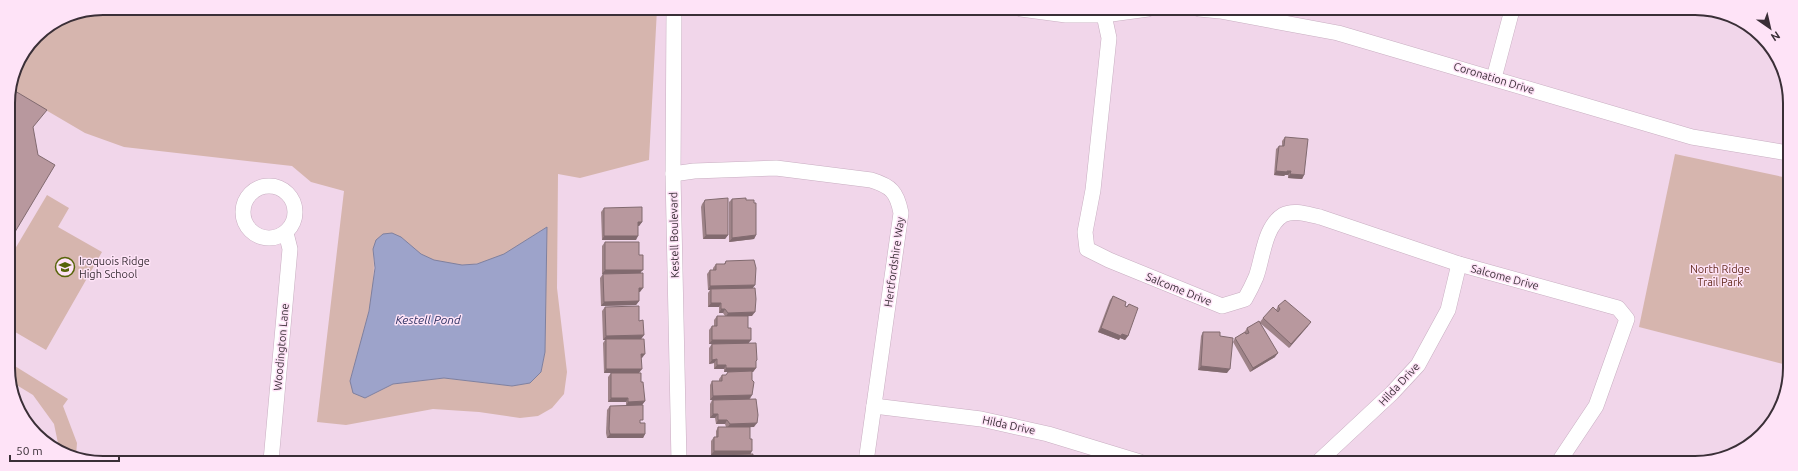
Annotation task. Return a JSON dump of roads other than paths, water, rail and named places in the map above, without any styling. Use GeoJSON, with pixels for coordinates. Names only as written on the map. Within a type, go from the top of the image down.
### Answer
{"type":"FeatureCollection","features":[{"type":"Feature","properties":{"kind":"street","name":"Kestell Boulevard"},"geometry":{"type":"LineString","coordinates":[[674,15],[673,174],[679,456]]}},
{"type":"Feature","properties":{"kind":"street"},"geometry":{"type":"LineString","coordinates":[[1066,15],[1104,15]]}},
{"type":"Feature","properties":{"kind":"street","name":"Salcome Drive"},"geometry":{"type":"LineString","coordinates":[[1104,15],[1109,38],[1093,190],[1085,232],[1087,249],[1109,260],[1222,306],[1245,299],[1256,278],[1267,238],[1274,225],[1284,215],[1297,212],[1320,217],[1459,264],[1613,306],[1622,311],[1628,319],[1596,406],[1563,456]]}},
{"type":"Feature","properties":{"kind":"street","name":"Coronation Drive"},"geometry":{"type":"LineString","coordinates":[[1241,15],[1338,33],[1692,137],[1783,152]]}},
{"type":"Feature","properties":{"kind":"street"},"geometry":{"type":"LineString","coordinates":[[1494,78],[1511,15]]}},
{"type":"Feature","properties":{"kind":"street","name":"Hertfordshire Way"},"geometry":{"type":"LineString","coordinates":[[673,174],[694,171],[776,168],[871,180],[886,185],[899,200],[901,213],[867,456]]}},
{"type":"Feature","properties":{"kind":"street","name":"Woodington Lane"},"geometry":{"type":"LineString","coordinates":[[271,456],[290,249],[286,233]]}},
{"type":"Feature","properties":{"kind":"street","name":"Hilda Drive"},"geometry":{"type":"LineString","coordinates":[[1324,456],[1392,393],[1418,365],[1448,310],[1459,264]]}},
{"type":"Feature","properties":{"kind":"street","name":"Hilda Drive"},"geometry":{"type":"LineString","coordinates":[[874,406],[981,419],[1033,430],[1120,456]]}},
{"type":"Feature","properties":{"kind":"water","name":"Kestell Pond"},"geometry":{"type":"Polygon","coordinates":[[[547,227],[545,352],[541,372],[530,383],[512,386],[444,378],[393,384],[365,398],[353,393],[350,381],[369,311],[375,268],[373,249],[376,240],[383,234],[392,233],[401,237],[421,254],[434,260],[462,265],[477,264],[504,254],[547,227]]]}},
{"type":"Feature","properties":{"kind":"place","name":"Iroquois Ridge High School"},"geometry":{"type":"Point","coordinates":[65,267]}},
{"type":"Feature","properties":{"kind":"park label","name":"North Ridge Trail Park"},"geometry":{"type":"Point","coordinates":[1720,275]}}]}
